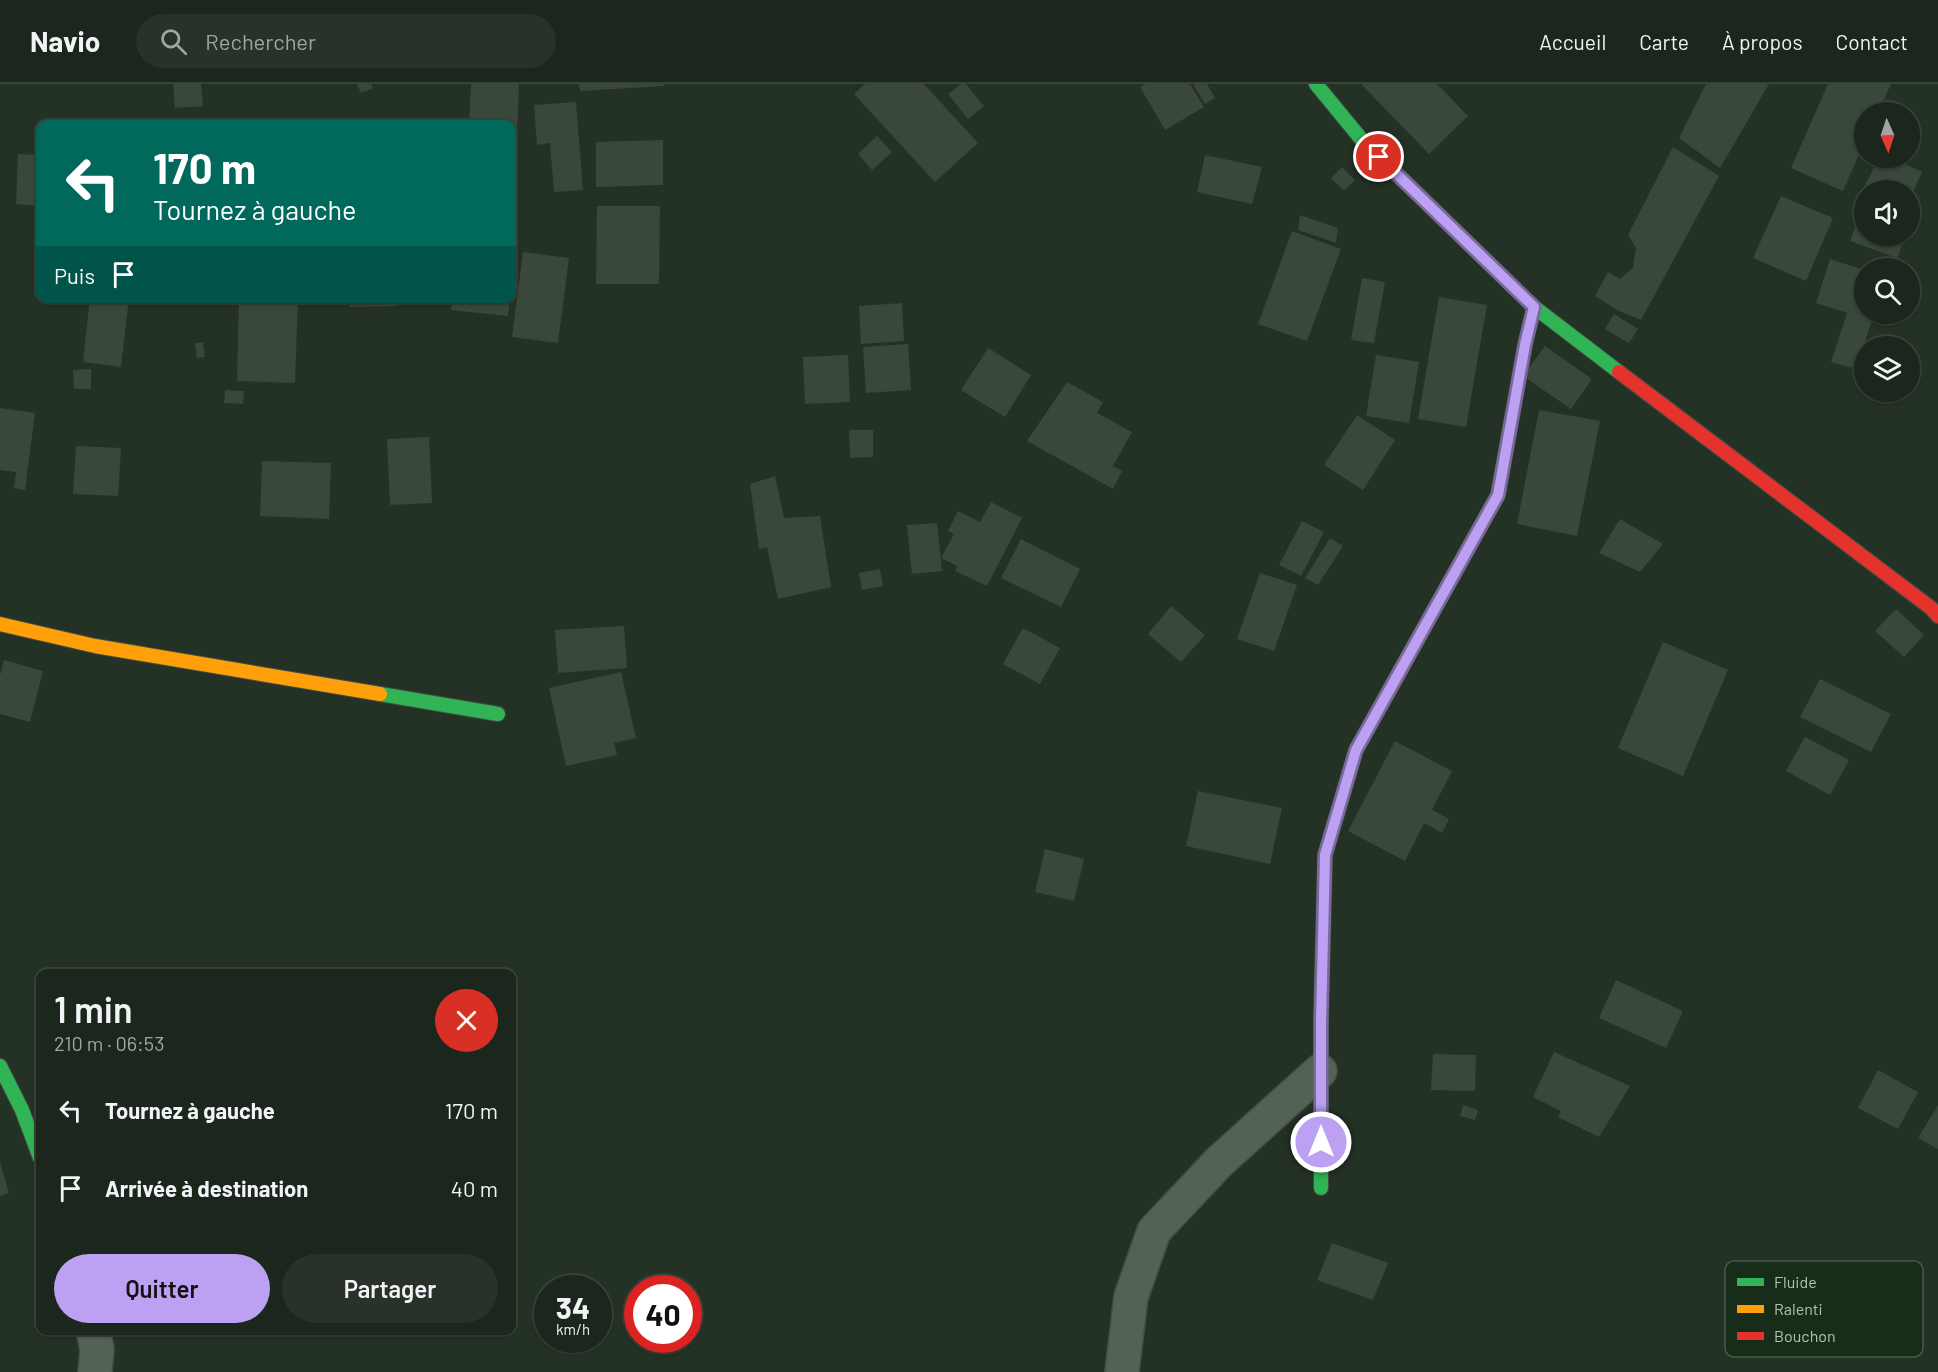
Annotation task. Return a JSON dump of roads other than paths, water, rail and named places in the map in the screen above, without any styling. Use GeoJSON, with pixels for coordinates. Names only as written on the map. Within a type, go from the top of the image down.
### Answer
{"type":"FeatureCollection","features":[{"type":"Feature","properties":{"kind":"street"},"geometry":{"type":"LineString","coordinates":[[1316,84],[1362,140],[1534,307],[1938,616]]}},
{"type":"Feature","properties":{"kind":"street"},"geometry":{"type":"LineString","coordinates":[[1322,1188],[1320,1071],[1325,855],[1356,750],[1498,495],[1534,307]]}},
{"type":"Feature","properties":{"kind":"street"},"geometry":{"type":"LineString","coordinates":[[0,624],[95,646],[498,714]]}},
{"type":"Feature","properties":{"kind":"street"},"geometry":{"type":"LineString","coordinates":[[0,1066],[22,1110],[36,1147]]}},
{"type":"Feature","properties":{"kind":"street"},"geometry":{"type":"LineString","coordinates":[[1122,1372],[1131,1297],[1154,1231],[1219,1162],[1320,1071]]}},
{"type":"Feature","properties":{"kind":"street"},"geometry":{"type":"LineString","coordinates":[[94,1335],[97,1349],[95,1372]]}}]}
